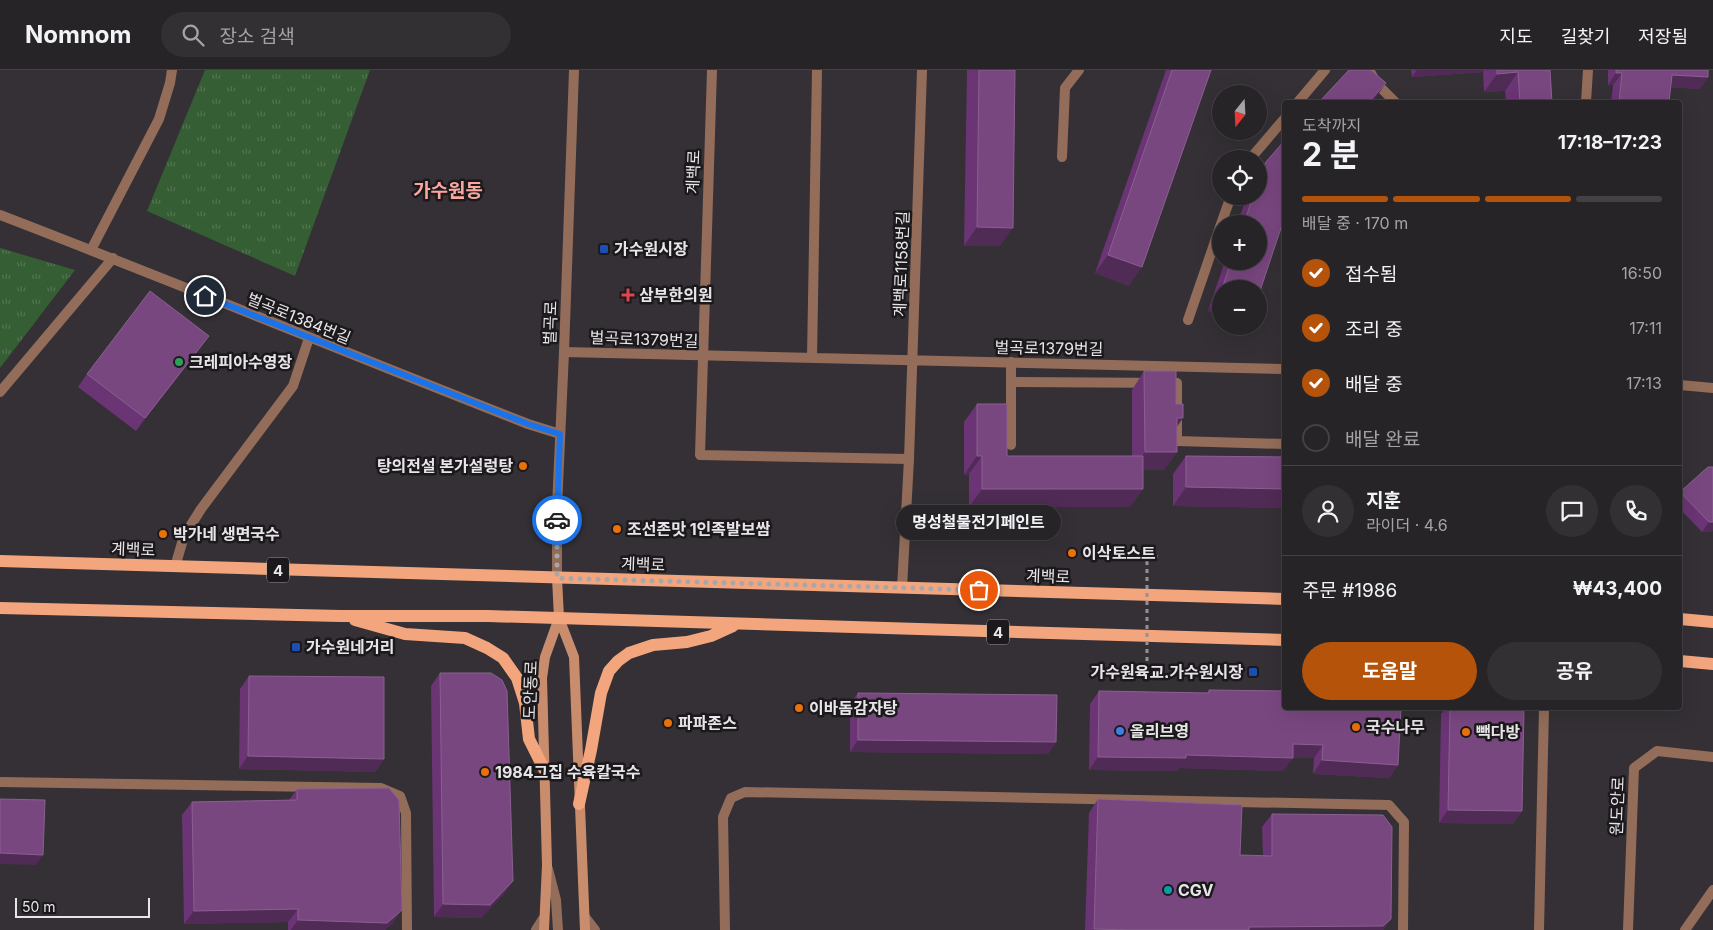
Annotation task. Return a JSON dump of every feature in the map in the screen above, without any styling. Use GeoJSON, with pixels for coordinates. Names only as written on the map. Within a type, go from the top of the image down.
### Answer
{"type":"FeatureCollection","features":[{"type":"Feature","properties":{"kind":"main road","name":"계백로"},"geometry":{"type":"LineString","coordinates":[[0,561],[1282,599]]}},
{"type":"Feature","properties":{"kind":"main road"},"geometry":{"type":"LineString","coordinates":[[557,578],[559,618],[574,657],[585,930]]}},
{"type":"Feature","properties":{"kind":"main road","name":"4"},"geometry":{"type":"LineString","coordinates":[[0,608],[341,616],[488,616],[1282,640]]}},
{"type":"Feature","properties":{"kind":"main road"},"geometry":{"type":"LineString","coordinates":[[341,616],[405,634],[465,638],[503,658],[516,678],[525,703],[529,739],[544,769]]}},
{"type":"Feature","properties":{"kind":"main road","name":"도안동로"},"geometry":{"type":"LineString","coordinates":[[544,925],[547,866],[542,678],[544,657],[559,618]]}},
{"type":"Feature","properties":{"kind":"main road"},"geometry":{"type":"LineString","coordinates":[[1682,619],[1713,622]]}},
{"type":"Feature","properties":{"kind":"main road"},"geometry":{"type":"LineString","coordinates":[[579,804],[601,693],[610,670],[617,662],[629,653],[653,645],[687,642],[710,636],[738,624]]}},
{"type":"Feature","properties":{"kind":"main road"},"geometry":{"type":"LineString","coordinates":[[1682,661],[1713,664]]}},
{"type":"Feature","properties":{"kind":"street"},"geometry":{"type":"LineString","coordinates":[[91,250],[159,119],[172,70]]}},
{"type":"Feature","properties":{"kind":"street","name":"벌곡로"},"geometry":{"type":"LineString","coordinates":[[557,578],[557,507],[574,70]]}},
{"type":"Feature","properties":{"kind":"street","name":"계백로"},"geometry":{"type":"LineString","coordinates":[[712,70],[700,455],[909,459]]}},
{"type":"Feature","properties":{"kind":"street"},"geometry":{"type":"LineString","coordinates":[[812,358],[817,70]]}},
{"type":"Feature","properties":{"kind":"street","name":"계백로1158번길"},"geometry":{"type":"LineString","coordinates":[[902,588],[913,360],[922,70]]}},
{"type":"Feature","properties":{"kind":"street"},"geometry":{"type":"LineString","coordinates":[[1062,157],[1065,88],[1078,70]]}},
{"type":"Feature","properties":{"kind":"street"},"geometry":{"type":"LineString","coordinates":[[1300,100],[1326,70]]}},
{"type":"Feature","properties":{"kind":"street"},"geometry":{"type":"LineString","coordinates":[[1369,70],[1376,84],[1393,100]]}},
{"type":"Feature","properties":{"kind":"street"},"geometry":{"type":"LineString","coordinates":[[1586,100],[1588,70]]}},
{"type":"Feature","properties":{"kind":"street"},"geometry":{"type":"LineString","coordinates":[[1258,150],[1282,122]]}},
{"type":"Feature","properties":{"kind":"street","name":"벌곡로1384번길"},"geometry":{"type":"LineString","coordinates":[[0,215],[113,258],[528,424],[560,434]]}},
{"type":"Feature","properties":{"kind":"street"},"geometry":{"type":"LineString","coordinates":[[1188,320],[1212,250]]}},
{"type":"Feature","properties":{"kind":"street"},"geometry":{"type":"LineString","coordinates":[[0,392],[113,258]]}},
{"type":"Feature","properties":{"kind":"street"},"geometry":{"type":"LineString","coordinates":[[176,567],[184,536],[201,508],[293,386],[309,338]]}},
{"type":"Feature","properties":{"kind":"street","name":"벌곡로1379번길"},"geometry":{"type":"LineString","coordinates":[[564,352],[1282,369]]}},
{"type":"Feature","properties":{"kind":"street"},"geometry":{"type":"LineString","coordinates":[[1011,362],[1011,445]]}},
{"type":"Feature","properties":{"kind":"street"},"geometry":{"type":"LineString","coordinates":[[1011,382],[1177,383],[1177,441],[1282,444]]}},
{"type":"Feature","properties":{"kind":"street"},"geometry":{"type":"LineString","coordinates":[[1682,385],[1713,388]]}},
{"type":"Feature","properties":{"kind":"street"},"geometry":{"type":"LineString","coordinates":[[1539,930],[1544,710]]}},
{"type":"Feature","properties":{"kind":"street","name":"원도안로"},"geometry":{"type":"LineString","coordinates":[[1628,930],[1634,768],[1657,751],[1713,757]]}},
{"type":"Feature","properties":{"kind":"street"},"geometry":{"type":"LineString","coordinates":[[0,782],[381,788],[400,796],[406,813],[407,930]]}},
{"type":"Feature","properties":{"kind":"street"},"geometry":{"type":"LineString","coordinates":[[726,930],[723,817],[731,798],[745,792],[1389,805],[1404,822],[1403,930]]}},
{"type":"Feature","properties":{"kind":"street"},"geometry":{"type":"LineString","coordinates":[[547,866],[556,900],[558,930]]}},
{"type":"Feature","properties":{"kind":"street"},"geometry":{"type":"LineString","coordinates":[[1685,930],[1713,890]]}},
{"type":"Feature","properties":{"kind":"street"},"geometry":{"type":"LineString","coordinates":[[585,917],[595,930]]}},
{"type":"Feature","properties":{"kind":"street"},"geometry":{"type":"LineString","coordinates":[[536,930],[544,925]]}},
{"type":"Feature","properties":{"kind":"path"},"geometry":{"type":"LineString","coordinates":[[1106,556],[1158,557]]}},
{"type":"Feature","properties":{"kind":"path"},"geometry":{"type":"LineString","coordinates":[[1147,556],[1147,674]]}},
{"type":"Feature","properties":{"kind":"path"},"geometry":{"type":"LineString","coordinates":[[1118,673],[1160,674]]}},
{"type":"Feature","properties":{"kind":"green space"},"geometry":{"type":"Polygon","coordinates":[[[205,70],[370,70],[295,276],[147,211],[205,70]]]}},
{"type":"Feature","properties":{"kind":"green space"},"geometry":{"type":"Polygon","coordinates":[[[0,248],[75,270],[0,368],[0,248]]]}},
{"type":"Feature","properties":{"kind":"building"},"geometry":{"type":"Polygon","coordinates":[[[979,70],[1015,70],[1013,228],[977,227],[979,70]]]}},
{"type":"Feature","properties":{"kind":"building"},"geometry":{"type":"Polygon","coordinates":[[[1172,70],[1211,70],[1142,267],[1108,255],[1172,70]]]}},
{"type":"Feature","properties":{"kind":"building"},"geometry":{"type":"Polygon","coordinates":[[[1349,70],[1371,70],[1386,83],[1371,100],[1321,100],[1349,70]]]}},
{"type":"Feature","properties":{"kind":"building"},"geometry":{"type":"Polygon","coordinates":[[[1497,70],[1550,70],[1552,100],[1520,100],[1518,72],[1497,74],[1497,70]]]}},
{"type":"Feature","properties":{"kind":"building"},"geometry":{"type":"Polygon","coordinates":[[[1616,70],[1708,70],[1708,77],[1672,75],[1669,100],[1619,100],[1622,73],[1616,73],[1616,70]]]}},
{"type":"Feature","properties":{"kind":"building"},"geometry":{"type":"Polygon","coordinates":[[[1282,143],[1282,225],[1267,270],[1267,215],[1247,215],[1250,205],[1267,205],[1267,161],[1282,143]]]}},
{"type":"Feature","properties":{"kind":"building"},"geometry":{"type":"Polygon","coordinates":[[[1228,270],[1267,270],[1264,280],[1225,280],[1228,270]]]}},
{"type":"Feature","properties":{"kind":"building"},"geometry":{"type":"Polygon","coordinates":[[[150,291],[209,336],[145,418],[87,374],[150,291]]]}},
{"type":"Feature","properties":{"kind":"building"},"geometry":{"type":"Polygon","coordinates":[[[1144,371],[1176,371],[1176,404],[1183,404],[1183,418],[1177,418],[1177,452],[1145,452],[1144,371]]]}},
{"type":"Feature","properties":{"kind":"building"},"geometry":{"type":"Polygon","coordinates":[[[977,404],[1007,404],[1007,456],[1143,456],[1143,489],[982,489],[982,456],[977,456],[977,404]]]}},
{"type":"Feature","properties":{"kind":"building"},"geometry":{"type":"Polygon","coordinates":[[[1186,456],[1282,457],[1282,489],[1186,487],[1186,456]]]}},
{"type":"Feature","properties":{"kind":"building"},"geometry":{"type":"Polygon","coordinates":[[[1708,467],[1713,467],[1713,522],[1709,522],[1682,494],[1682,490],[1708,467]]]}},
{"type":"Feature","properties":{"kind":"building"},"geometry":{"type":"Polygon","coordinates":[[[440,673],[491,673],[502,680],[507,691],[513,881],[490,905],[443,904],[440,673]]]}},
{"type":"Feature","properties":{"kind":"building"},"geometry":{"type":"Polygon","coordinates":[[[249,676],[384,677],[384,759],[248,756],[249,676]]]}},
{"type":"Feature","properties":{"kind":"building"},"geometry":{"type":"Polygon","coordinates":[[[1209,690],[1282,691],[1282,710],[1401,710],[1398,765],[1322,760],[1323,745],[1293,744],[1293,758],[1186,755],[1186,758],[1098,757],[1099,691],[1209,693],[1209,690]]]}},
{"type":"Feature","properties":{"kind":"building"},"geometry":{"type":"Polygon","coordinates":[[[858,693],[1057,695],[1056,742],[858,740],[858,693]]]}},
{"type":"Feature","properties":{"kind":"building"},"geometry":{"type":"Polygon","coordinates":[[[1450,710],[1524,710],[1522,811],[1448,810],[1450,710]]]}},
{"type":"Feature","properties":{"kind":"building"},"geometry":{"type":"Polygon","coordinates":[[[389,788],[399,800],[402,910],[387,923],[298,920],[298,909],[194,911],[192,802],[297,800],[297,789],[389,788]]]}},
{"type":"Feature","properties":{"kind":"building"},"geometry":{"type":"Polygon","coordinates":[[[0,799],[45,800],[43,855],[0,853],[0,799]]]}},
{"type":"Feature","properties":{"kind":"building"},"geometry":{"type":"Polygon","coordinates":[[[1098,799],[1242,805],[1240,855],[1272,856],[1272,814],[1383,815],[1392,827],[1391,919],[1383,926],[1249,927],[1249,930],[1094,929],[1098,799]]]}},
{"type":"Feature","properties":{"kind":"way so far"},"geometry":{"type":"LineString","coordinates":[[557,520],[557,578],[979,590]]}},
{"type":"Feature","properties":{"kind":"place","name":"가수원시장"},"geometry":{"type":"Point","coordinates":[604,249]}},
{"type":"Feature","properties":{"kind":"place","name":"삼부한의원"},"geometry":{"type":"Point","coordinates":[628,295]}},
{"type":"Feature","properties":{"kind":"place","name":"크레피아수영장"},"geometry":{"type":"Point","coordinates":[179,362]}},
{"type":"Feature","properties":{"kind":"place","name":"탕의전설 본가설렁탕"},"geometry":{"type":"Point","coordinates":[523,466]}},
{"type":"Feature","properties":{"kind":"place","name":"조선존맛 1인족발보쌈"},"geometry":{"type":"Point","coordinates":[617,529]}},
{"type":"Feature","properties":{"kind":"place","name":"박가네 생면국수"},"geometry":{"type":"Point","coordinates":[163,534]}},
{"type":"Feature","properties":{"kind":"place","name":"이삭토스트"},"geometry":{"type":"Point","coordinates":[1072,553]}},
{"type":"Feature","properties":{"kind":"place","name":"명성철물전기페인트"},"geometry":{"type":"Point","coordinates":[979,590]}},
{"type":"Feature","properties":{"kind":"place","name":"가수원네거리"},"geometry":{"type":"Point","coordinates":[296,647]}},
{"type":"Feature","properties":{"kind":"place","name":"가수원육교.가수원시장"},"geometry":{"type":"Point","coordinates":[1253,672]}},
{"type":"Feature","properties":{"kind":"place","name":"이바돔감자탕"},"geometry":{"type":"Point","coordinates":[799,708]}},
{"type":"Feature","properties":{"kind":"place","name":"파파존스"},"geometry":{"type":"Point","coordinates":[668,723]}},
{"type":"Feature","properties":{"kind":"place","name":"국수나무"},"geometry":{"type":"Point","coordinates":[1356,727]}},
{"type":"Feature","properties":{"kind":"place","name":"올리브영"},"geometry":{"type":"Point","coordinates":[1120,731]}},
{"type":"Feature","properties":{"kind":"place","name":"빽다방"},"geometry":{"type":"Point","coordinates":[1466,732]}},
{"type":"Feature","properties":{"kind":"place","name":"1984그집 수육칼국수"},"geometry":{"type":"Point","coordinates":[485,772]}},
{"type":"Feature","properties":{"kind":"place","name":"CGV"},"geometry":{"type":"Point","coordinates":[1168,890]}},
{"type":"Feature","properties":{"kind":"district","name":"가수원동"},"geometry":{"type":"Point","coordinates":[448,190]}},
{"type":"Feature","properties":{"kind":"route"},"geometry":{"type":"LineString","coordinates":[[205,296],[528,424],[560,434],[557,520]]}}]}
